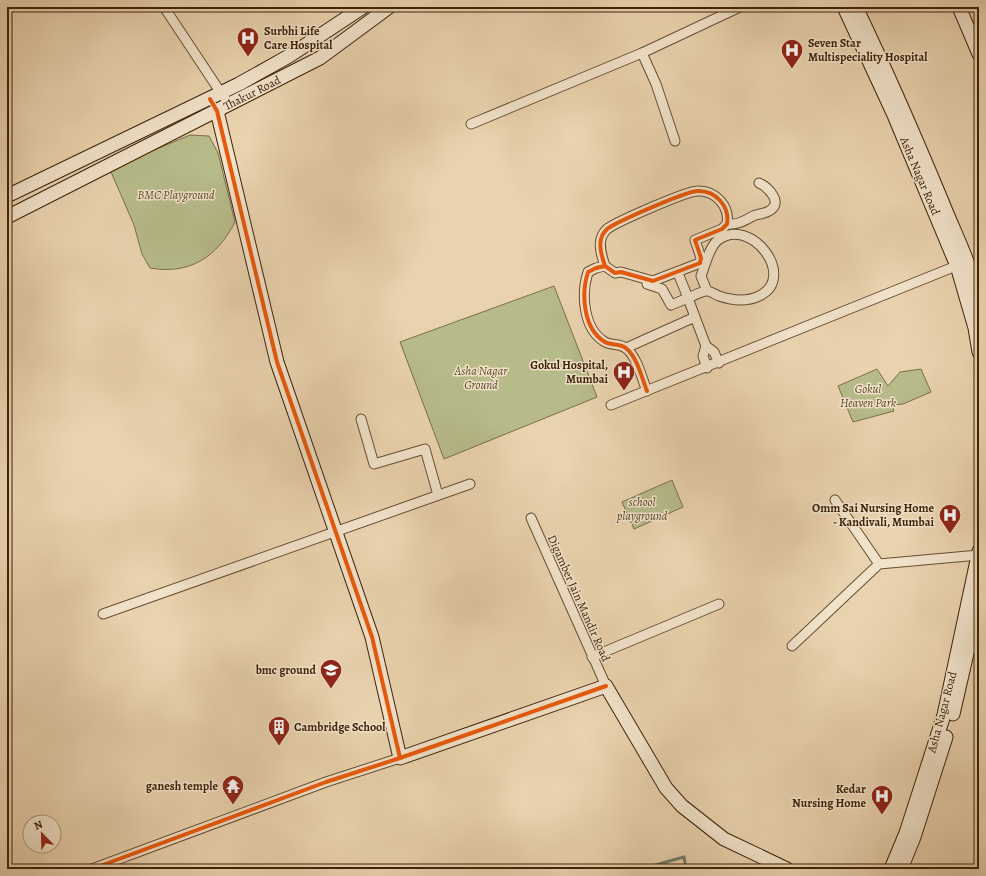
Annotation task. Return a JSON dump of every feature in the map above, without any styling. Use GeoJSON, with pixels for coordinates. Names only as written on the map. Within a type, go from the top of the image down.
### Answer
{"type":"FeatureCollection","features":[{"type":"Feature","properties":{"kind":"street"},"geometry":{"type":"LineString","coordinates":[[164,7],[215,96],[217,111],[277,362],[372,637],[400,758]]}},
{"type":"Feature","properties":{"kind":"street","name":"Thakur Road"},"geometry":{"type":"LineString","coordinates":[[7,196],[215,96],[289,56],[364,7]]}},
{"type":"Feature","properties":{"kind":"street","name":"Thakur Road"},"geometry":{"type":"LineString","coordinates":[[7,217],[320,58],[389,7]]}},
{"type":"Feature","properties":{"kind":"street"},"geometry":{"type":"LineString","coordinates":[[471,124],[642,53],[740,7]]}},
{"type":"Feature","properties":{"kind":"street","name":"Asha Nagar Road"},"geometry":{"type":"LineString","coordinates":[[844,7],[917,167],[979,297]]}},
{"type":"Feature","properties":{"kind":"street","name":"Asha Nagar Road"},"geometry":{"type":"LineString","coordinates":[[856,7],[903,107],[963,264],[979,352]]}},
{"type":"Feature","properties":{"kind":"street"},"geometry":{"type":"LineString","coordinates":[[959,7],[979,54]]}},
{"type":"Feature","properties":{"kind":"street"},"geometry":{"type":"LineString","coordinates":[[642,53],[671,123],[675,142]]}},
{"type":"Feature","properties":{"kind":"street"},"geometry":{"type":"LineString","coordinates":[[215,96],[230,105]]}},
{"type":"Feature","properties":{"kind":"street"},"geometry":{"type":"LineString","coordinates":[[80,161],[86,177]]}},
{"type":"Feature","properties":{"kind":"street"},"geometry":{"type":"LineString","coordinates":[[727,224],[735,225],[755,215],[770,211],[774,207],[775,201],[773,194],[769,188],[759,183]]}},
{"type":"Feature","properties":{"kind":"street"},"geometry":{"type":"LineString","coordinates":[[615,273],[621,272],[638,279],[653,281],[678,273],[701,261],[695,240],[722,228],[727,224],[728,216],[724,206],[716,196],[697,191],[686,194],[627,219],[606,230],[601,237],[601,246],[605,266],[619,277],[662,289],[671,305],[707,291],[720,296],[742,300],[760,296],[767,291],[774,280],[774,272],[767,254],[754,240],[745,236],[737,234],[728,235],[717,240],[701,276],[707,291]]}},
{"type":"Feature","properties":{"kind":"street"},"geometry":{"type":"LineString","coordinates":[[611,405],[720,363],[963,264]]}},
{"type":"Feature","properties":{"kind":"street"},"geometry":{"type":"LineString","coordinates":[[605,266],[588,272],[585,282],[584,291],[588,323],[595,335],[606,343],[620,345],[626,348],[633,357],[647,391]]}},
{"type":"Feature","properties":{"kind":"street"},"geometry":{"type":"LineString","coordinates":[[678,273],[706,346],[714,352],[720,363]]}},
{"type":"Feature","properties":{"kind":"street"},"geometry":{"type":"LineString","coordinates":[[626,348],[695,316]]}},
{"type":"Feature","properties":{"kind":"street"},"geometry":{"type":"LineString","coordinates":[[706,346],[703,356],[707,368]]}},
{"type":"Feature","properties":{"kind":"street"},"geometry":{"type":"LineString","coordinates":[[361,419],[374,464],[425,449],[438,495]]}},
{"type":"Feature","properties":{"kind":"street"},"geometry":{"type":"LineString","coordinates":[[103,614],[470,484]]}},
{"type":"Feature","properties":{"kind":"street"},"geometry":{"type":"LineString","coordinates":[[835,500],[879,564]]}},
{"type":"Feature","properties":{"kind":"street","name":"Digamber Jain Mandir Road"},"geometry":{"type":"LineString","coordinates":[[531,518],[606,686]]}},
{"type":"Feature","properties":{"kind":"street"},"geometry":{"type":"LineString","coordinates":[[792,646],[879,564],[979,554]]}},
{"type":"Feature","properties":{"kind":"street","name":"Asha Nagar Road"},"geometry":{"type":"LineString","coordinates":[[891,869],[906,833],[944,715],[979,554]]}},
{"type":"Feature","properties":{"kind":"street","name":"Asha Nagar Road"},"geometry":{"type":"LineString","coordinates":[[901,869],[914,837],[952,718],[979,601]]}},
{"type":"Feature","properties":{"kind":"street"},"geometry":{"type":"LineString","coordinates":[[592,657],[719,604]]}},
{"type":"Feature","properties":{"kind":"street"},"geometry":{"type":"LineString","coordinates":[[92,869],[326,782],[400,758],[606,686],[666,788],[682,806],[724,839],[787,869]]}},
{"type":"Feature","properties":{"kind":"green space","name":"BMC Playground"},"geometry":{"type":"Polygon","coordinates":[[[190,135],[209,136],[218,153],[235,222],[220,245],[201,261],[178,269],[150,268],[142,254],[134,225],[111,172],[135,158],[190,135]]]}},
{"type":"Feature","properties":{"kind":"green space","name":"Asha Nagar Ground"},"geometry":{"type":"Polygon","coordinates":[[[554,286],[597,397],[444,459],[400,342],[554,286]]]}},
{"type":"Feature","properties":{"kind":"green space","name":"Gokul Heaven Park"},"geometry":{"type":"Polygon","coordinates":[[[877,369],[888,386],[900,372],[921,369],[931,392],[903,404],[892,405],[894,411],[853,422],[838,386],[877,369]]]}},
{"type":"Feature","properties":{"kind":"green space","name":"school playground"},"geometry":{"type":"Polygon","coordinates":[[[672,480],[683,507],[634,529],[622,502],[672,480]]]}},
{"type":"Feature","properties":{"kind":"waterway"},"geometry":{"type":"LineString","coordinates":[[641,869],[684,857],[686,869]]}},
{"type":"Feature","properties":{"kind":"cycle path"},"geometry":{"type":"LineString","coordinates":[[210,99],[217,111],[277,362],[372,637],[400,758]]}},
{"type":"Feature","properties":{"kind":"cycle path"},"geometry":{"type":"LineString","coordinates":[[605,266],[600,243],[602,235],[606,230],[614,225],[666,201],[697,191],[710,193],[724,206],[727,224],[722,229],[695,240],[701,258],[700,263],[653,281],[621,272],[615,273],[605,266],[588,272],[585,300],[588,320],[592,329],[605,342],[625,347],[631,353],[637,364],[647,391]]}},
{"type":"Feature","properties":{"kind":"cycle path"},"geometry":{"type":"LineString","coordinates":[[92,869],[326,782],[400,758],[606,686]]}},
{"type":"Feature","properties":{"kind":"place","name":"Surbhi Life Care Hospital"},"geometry":{"type":"Point","coordinates":[248,58]}},
{"type":"Feature","properties":{"kind":"place","name":"Seven Star Multispeciality Hospital"},"geometry":{"type":"Point","coordinates":[792,70]}},
{"type":"Feature","properties":{"kind":"place","name":"Gokul Hospital, Mumbai"},"geometry":{"type":"Point","coordinates":[624,392]}},
{"type":"Feature","properties":{"kind":"place","name":"Omm Sai Nursing Home - Kandivali, Mumbai"},"geometry":{"type":"Point","coordinates":[950,534]}},
{"type":"Feature","properties":{"kind":"place","name":"bmc ground"},"geometry":{"type":"Point","coordinates":[331,690]}},
{"type":"Feature","properties":{"kind":"place","name":"Cambridge School"},"geometry":{"type":"Point","coordinates":[279,746]}},
{"type":"Feature","properties":{"kind":"place","name":"ganesh temple"},"geometry":{"type":"Point","coordinates":[233,806]}},
{"type":"Feature","properties":{"kind":"place","name":"Kedar Nursing Home"},"geometry":{"type":"Point","coordinates":[882,816]}}]}
